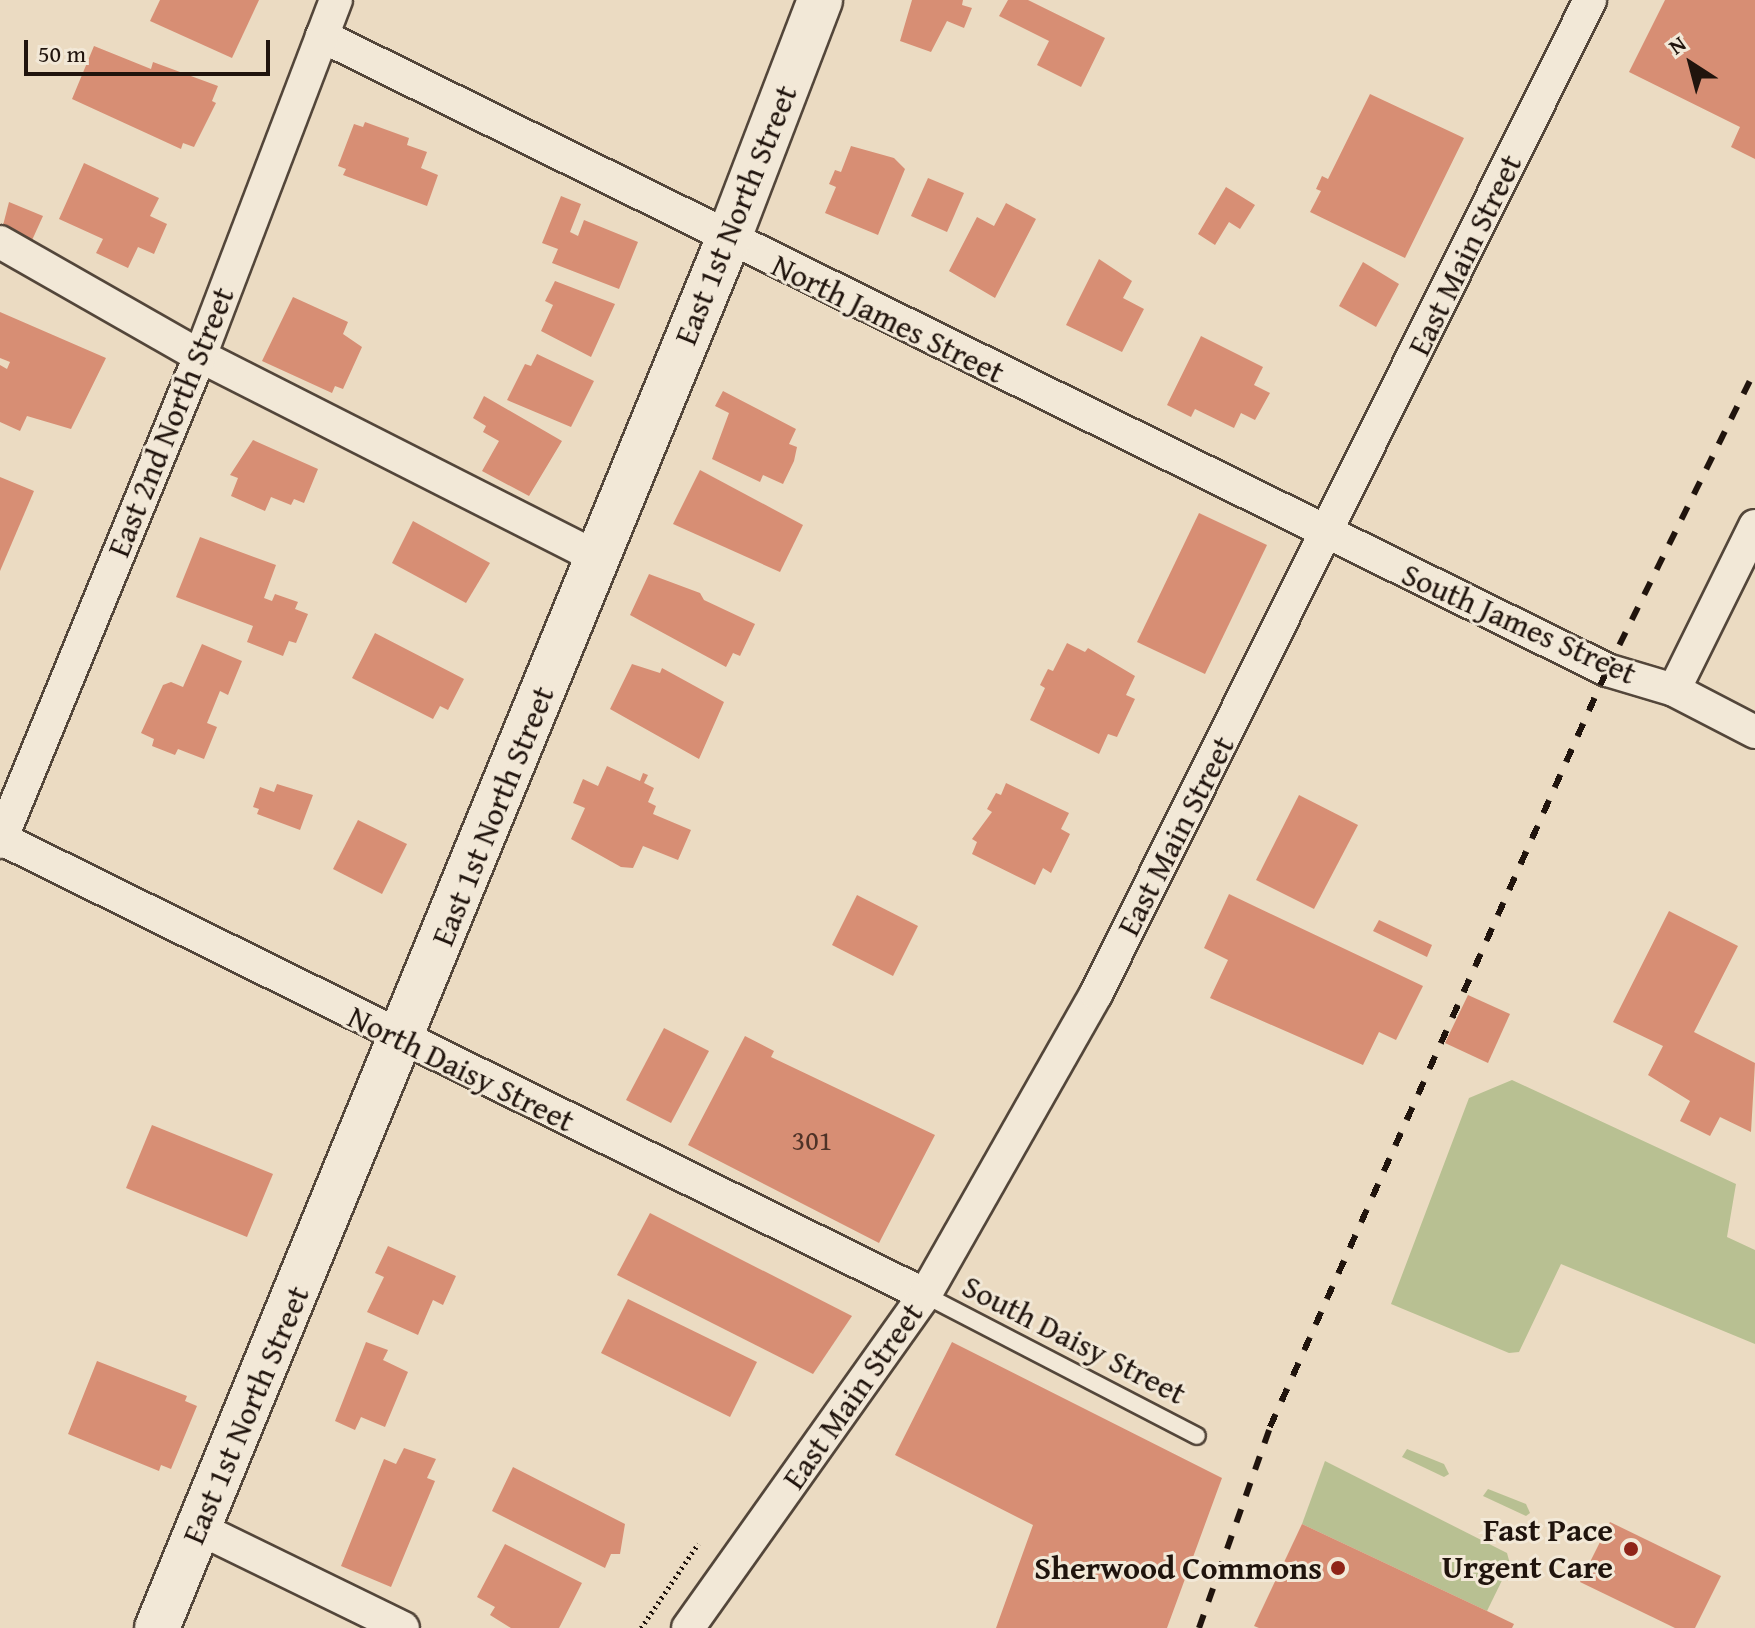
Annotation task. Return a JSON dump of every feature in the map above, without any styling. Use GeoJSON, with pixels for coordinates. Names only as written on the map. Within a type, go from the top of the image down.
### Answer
{"type":"FeatureCollection","features":[{"type":"Feature","properties":{"kind":"main road","name":"East 1st North Street"},"geometry":{"type":"LineString","coordinates":[[157,1628],[402,1041],[728,240],[820,0]]}},
{"type":"Feature","properties":{"kind":"street","name":"East 2nd North Street"},"geometry":{"type":"LineString","coordinates":[[0,840],[200,356],[336,0]]}},
{"type":"Feature","properties":{"kind":"street","name":"East Main Street"},"geometry":{"type":"LineString","coordinates":[[688,1628],[925,1295],[1096,994],[1328,534],[1590,0]]}},
{"type":"Feature","properties":{"kind":"street","name":"North James Street"},"geometry":{"type":"LineString","coordinates":[[322,36],[728,240],[1328,534]]}},
{"type":"Feature","properties":{"kind":"street"},"geometry":{"type":"LineString","coordinates":[[0,242],[200,356],[597,557]]}},
{"type":"Feature","properties":{"kind":"street"},"geometry":{"type":"LineString","coordinates":[[1674,690],[1755,526]]}},
{"type":"Feature","properties":{"kind":"street","name":"South James Street"},"geometry":{"type":"LineString","coordinates":[[1328,534],[1607,670],[1674,690],[1755,732]]}},
{"type":"Feature","properties":{"kind":"street","name":"North Daisy Street"},"geometry":{"type":"LineString","coordinates":[[0,840],[402,1041],[925,1295]]}},
{"type":"Feature","properties":{"kind":"street"},"geometry":{"type":"LineString","coordinates":[[198,1528],[399,1627]]}},
{"type":"Feature","properties":{"kind":"lane","name":"South Daisy Street"},"geometry":{"type":"LineString","coordinates":[[925,1295],[1197,1436]]}},
{"type":"Feature","properties":{"kind":"path"},"geometry":{"type":"LineString","coordinates":[[641,1628],[698,1544]]}},
{"type":"Feature","properties":{"kind":"green space"},"geometry":{"type":"Polygon","coordinates":[[[1512,1080],[1736,1184],[1727,1237],[1755,1250],[1755,1344],[1561,1264],[1519,1352],[1509,1353],[1391,1304],[1469,1098],[1512,1080]]]}},
{"type":"Feature","properties":{"kind":"green space"},"geometry":{"type":"Polygon","coordinates":[[[1407,1449],[1444,1464],[1449,1474],[1444,1477],[1402,1457],[1407,1449]]]}},
{"type":"Feature","properties":{"kind":"green space"},"geometry":{"type":"Polygon","coordinates":[[[1325,1461],[1507,1553],[1510,1564],[1487,1611],[1302,1524],[1325,1461]]]}},
{"type":"Feature","properties":{"kind":"green space"},"geometry":{"type":"Polygon","coordinates":[[[1488,1489],[1526,1504],[1530,1513],[1526,1516],[1483,1496],[1488,1489]]]}},
{"type":"Feature","properties":{"kind":"building"},"geometry":{"type":"Polygon","coordinates":[[[160,0],[259,0],[232,58],[150,21],[160,0]]]}},
{"type":"Feature","properties":{"kind":"building"},"geometry":{"type":"Polygon","coordinates":[[[912,0],[963,0],[962,5],[972,8],[964,28],[947,21],[931,52],[900,41],[912,0]]]}},
{"type":"Feature","properties":{"kind":"building"},"geometry":{"type":"Polygon","coordinates":[[[1008,0],[1028,0],[1105,38],[1081,87],[1037,65],[1049,41],[999,16],[1008,0]]]}},
{"type":"Feature","properties":{"kind":"building"},"geometry":{"type":"Polygon","coordinates":[[[1665,0],[1755,0],[1755,159],[1731,147],[1740,127],[1629,72],[1665,0]]]}},
{"type":"Feature","properties":{"kind":"building"},"geometry":{"type":"Polygon","coordinates":[[[94,46],[151,69],[153,62],[218,86],[212,101],[216,103],[194,147],[183,143],[181,149],[72,99],[94,46]]]}},
{"type":"Feature","properties":{"kind":"building"},"geometry":{"type":"Polygon","coordinates":[[[1370,94],[1464,138],[1405,258],[1310,212],[1321,191],[1316,189],[1322,176],[1328,179],[1370,94]]]}},
{"type":"Feature","properties":{"kind":"building"},"geometry":{"type":"Polygon","coordinates":[[[365,122],[409,138],[407,145],[427,152],[421,168],[438,175],[427,206],[343,175],[346,169],[338,166],[354,124],[363,127],[365,122]]]}},
{"type":"Feature","properties":{"kind":"building"},"geometry":{"type":"Polygon","coordinates":[[[851,146],[894,158],[905,169],[878,235],[825,213],[836,187],[829,184],[835,170],[841,172],[851,146]]]}},
{"type":"Feature","properties":{"kind":"building"},"geometry":{"type":"Polygon","coordinates":[[[84,163],[159,198],[150,216],[167,224],[154,254],[138,247],[128,268],[96,253],[103,239],[59,219],[84,163]]]}},
{"type":"Feature","properties":{"kind":"building"},"geometry":{"type":"Polygon","coordinates":[[[928,178],[964,193],[947,232],[911,216],[928,178]]]}},
{"type":"Feature","properties":{"kind":"building"},"geometry":{"type":"Polygon","coordinates":[[[1226,187],[1255,205],[1240,229],[1229,222],[1215,245],[1198,234],[1226,187]]]}},
{"type":"Feature","properties":{"kind":"building"},"geometry":{"type":"Polygon","coordinates":[[[561,196],[581,204],[570,232],[578,236],[584,220],[638,242],[619,289],[552,263],[558,249],[542,243],[561,196]]]}},
{"type":"Feature","properties":{"kind":"building"},"geometry":{"type":"Polygon","coordinates":[[[9,202],[43,216],[28,249],[0,237],[9,202]]]}},
{"type":"Feature","properties":{"kind":"building"},"geometry":{"type":"Polygon","coordinates":[[[1006,203],[1036,219],[995,298],[949,271],[977,217],[994,226],[1006,203]]]}},
{"type":"Feature","properties":{"kind":"building"},"geometry":{"type":"Polygon","coordinates":[[[1099,259],[1132,281],[1123,298],[1144,309],[1122,352],[1066,325],[1099,259]]]}},
{"type":"Feature","properties":{"kind":"building"},"geometry":{"type":"Polygon","coordinates":[[[1363,262],[1399,284],[1376,327],[1339,306],[1363,262]]]}},
{"type":"Feature","properties":{"kind":"building"},"geometry":{"type":"Polygon","coordinates":[[[555,281],[615,304],[591,357],[541,331],[553,305],[545,301],[555,281]]]}},
{"type":"Feature","properties":{"kind":"building"},"geometry":{"type":"Polygon","coordinates":[[[293,297],[348,322],[343,334],[362,347],[343,389],[335,386],[332,393],[262,361],[293,297]]]}},
{"type":"Feature","properties":{"kind":"building"},"geometry":{"type":"Polygon","coordinates":[[[0,312],[106,358],[71,429],[27,416],[20,431],[0,422],[0,365],[7,369],[10,362],[0,358],[0,312]]]}},
{"type":"Feature","properties":{"kind":"building"},"geometry":{"type":"Polygon","coordinates":[[[1201,336],[1263,367],[1254,385],[1270,393],[1255,420],[1241,413],[1234,428],[1195,409],[1191,417],[1167,405],[1201,336]]]}},
{"type":"Feature","properties":{"kind":"building"},"geometry":{"type":"Polygon","coordinates":[[[537,354],[594,381],[571,427],[507,400],[525,364],[531,366],[537,354]]]}},
{"type":"Feature","properties":{"kind":"building"},"geometry":{"type":"Polygon","coordinates":[[[723,391],[796,429],[789,444],[797,447],[794,461],[783,484],[763,475],[760,482],[712,459],[729,413],[715,406],[723,391]]]}},
{"type":"Feature","properties":{"kind":"building"},"geometry":{"type":"Polygon","coordinates":[[[484,396],[562,441],[529,496],[482,471],[499,441],[483,432],[486,426],[473,418],[484,396]]]}},
{"type":"Feature","properties":{"kind":"building"},"geometry":{"type":"Polygon","coordinates":[[[253,440],[318,469],[304,503],[294,499],[291,505],[271,497],[265,511],[231,496],[238,478],[230,475],[253,440]]]}},
{"type":"Feature","properties":{"kind":"building"},"geometry":{"type":"Polygon","coordinates":[[[700,470],[803,525],[780,572],[673,524],[700,470]]]}},
{"type":"Feature","properties":{"kind":"building"},"geometry":{"type":"Polygon","coordinates":[[[0,477],[34,491],[0,571],[0,477]]]}},
{"type":"Feature","properties":{"kind":"building"},"geometry":{"type":"Polygon","coordinates":[[[1199,513],[1267,545],[1205,674],[1137,642],[1199,513]]]}},
{"type":"Feature","properties":{"kind":"building"},"geometry":{"type":"Polygon","coordinates":[[[413,521],[490,563],[466,603],[392,563],[413,521]]]}},
{"type":"Feature","properties":{"kind":"building"},"geometry":{"type":"Polygon","coordinates":[[[200,537],[276,565],[264,598],[272,601],[275,594],[298,602],[295,609],[308,614],[296,643],[289,641],[283,656],[247,642],[253,626],[176,597],[200,537]]]}},
{"type":"Feature","properties":{"kind":"building"},"geometry":{"type":"Polygon","coordinates":[[[649,574],[700,593],[704,600],[755,624],[740,656],[733,653],[726,667],[630,615],[649,574]]]}},
{"type":"Feature","properties":{"kind":"building"},"geometry":{"type":"Polygon","coordinates":[[[375,633],[464,679],[448,710],[440,706],[433,719],[352,678],[375,633]]]}},
{"type":"Feature","properties":{"kind":"building"},"geometry":{"type":"Polygon","coordinates":[[[1067,643],[1085,652],[1088,648],[1135,676],[1126,695],[1135,699],[1117,737],[1108,734],[1099,754],[1030,720],[1045,688],[1040,685],[1048,669],[1053,671],[1067,643]]]}},
{"type":"Feature","properties":{"kind":"building"},"geometry":{"type":"Polygon","coordinates":[[[202,644],[242,661],[228,695],[220,691],[207,723],[217,727],[204,759],[178,749],[175,755],[152,746],[154,739],[141,733],[163,685],[171,682],[183,687],[202,644]]]}},
{"type":"Feature","properties":{"kind":"building"},"geometry":{"type":"Polygon","coordinates":[[[632,664],[660,673],[662,668],[724,702],[699,759],[610,709],[632,664]]]}},
{"type":"Feature","properties":{"kind":"building"},"geometry":{"type":"Polygon","coordinates":[[[607,766],[640,781],[643,773],[648,775],[644,783],[654,788],[648,802],[656,806],[653,814],[691,830],[678,860],[643,846],[633,868],[621,867],[571,839],[585,808],[573,803],[583,779],[598,786],[607,766]]]}},
{"type":"Feature","properties":{"kind":"building"},"geometry":{"type":"Polygon","coordinates":[[[1006,783],[1069,813],[1061,829],[1070,834],[1051,873],[1043,868],[1035,885],[972,854],[977,842],[972,839],[992,812],[987,809],[996,793],[1001,795],[1006,783]]]}},
{"type":"Feature","properties":{"kind":"building"},"geometry":{"type":"Polygon","coordinates":[[[277,784],[313,795],[300,830],[257,814],[259,809],[253,807],[260,787],[274,792],[277,784]]]}},
{"type":"Feature","properties":{"kind":"building"},"geometry":{"type":"Polygon","coordinates":[[[1299,795],[1358,825],[1314,909],[1256,880],[1299,795]]]}},
{"type":"Feature","properties":{"kind":"building"},"geometry":{"type":"Polygon","coordinates":[[[358,820],[407,844],[382,894],[333,869],[358,820]]]}},
{"type":"Feature","properties":{"kind":"building"},"geometry":{"type":"Polygon","coordinates":[[[1229,894],[1423,986],[1396,1040],[1379,1032],[1363,1065],[1210,998],[1228,960],[1204,948],[1229,894]]]}},
{"type":"Feature","properties":{"kind":"building"},"geometry":{"type":"Polygon","coordinates":[[[857,895],[918,926],[893,976],[832,945],[857,895]]]}},
{"type":"Feature","properties":{"kind":"building"},"geometry":{"type":"Polygon","coordinates":[[[1669,911],[1738,946],[1694,1032],[1755,1063],[1751,1132],[1720,1117],[1710,1136],[1680,1121],[1690,1101],[1648,1075],[1663,1046],[1613,1022],[1669,911]]]}},
{"type":"Feature","properties":{"kind":"building"},"geometry":{"type":"Polygon","coordinates":[[[1379,920],[1432,945],[1427,957],[1373,931],[1379,920]]]}},
{"type":"Feature","properties":{"kind":"building"},"geometry":{"type":"Polygon","coordinates":[[[1468,995],[1510,1014],[1488,1063],[1445,1043],[1468,995]]]}},
{"type":"Feature","properties":{"kind":"building"},"geometry":{"type":"Polygon","coordinates":[[[664,1028],[709,1051],[671,1123],[626,1100],[664,1028]]]}},
{"type":"Feature","properties":{"kind":"building"},"geometry":{"type":"Polygon","coordinates":[[[745,1036],[774,1051],[771,1057],[935,1135],[879,1243],[688,1145],[745,1036]]]}},
{"type":"Feature","properties":{"kind":"building"},"geometry":{"type":"Polygon","coordinates":[[[152,1125],[273,1174],[247,1237],[126,1188],[152,1125]]]}},
{"type":"Feature","properties":{"kind":"building"},"geometry":{"type":"Polygon","coordinates":[[[650,1213],[852,1316],[813,1374],[617,1275],[650,1213]]]}},
{"type":"Feature","properties":{"kind":"building"},"geometry":{"type":"Polygon","coordinates":[[[388,1246],[456,1276],[443,1305],[433,1300],[418,1335],[367,1312],[384,1277],[375,1273],[388,1246]]]}},
{"type":"Feature","properties":{"kind":"building"},"geometry":{"type":"Polygon","coordinates":[[[628,1299],[757,1362],[730,1417],[601,1353],[628,1299]]]}},
{"type":"Feature","properties":{"kind":"building"},"geometry":{"type":"Polygon","coordinates":[[[366,1342],[388,1350],[383,1360],[408,1372],[385,1427],[361,1417],[355,1430],[335,1421],[366,1342]]]}},
{"type":"Feature","properties":{"kind":"building"},"geometry":{"type":"Polygon","coordinates":[[[952,1342],[1222,1478],[1167,1628],[996,1628],[1033,1525],[895,1455],[952,1342]]]}},
{"type":"Feature","properties":{"kind":"building"},"geometry":{"type":"Polygon","coordinates":[[[97,1361],[187,1396],[185,1401],[197,1406],[171,1469],[161,1465],[159,1471],[68,1434],[97,1361]]]}},
{"type":"Feature","properties":{"kind":"building"},"geometry":{"type":"Polygon","coordinates":[[[404,1448],[436,1459],[427,1478],[435,1481],[391,1587],[341,1566],[384,1459],[396,1464],[404,1448]]]}},
{"type":"Feature","properties":{"kind":"building"},"geometry":{"type":"Polygon","coordinates":[[[513,1467],[625,1524],[620,1554],[611,1554],[605,1568],[492,1511],[513,1467]]]}},
{"type":"Feature","properties":{"kind":"building","name":"Fast Pace Urgent Care"},"geometry":{"type":"Polygon","coordinates":[[[1610,1522],[1721,1576],[1695,1628],[1675,1628],[1580,1582],[1610,1522]]]}},
{"type":"Feature","properties":{"kind":"building","name":"Sherwood Commons"},"geometry":{"type":"Polygon","coordinates":[[[1302,1524],[1514,1624],[1512,1628],[1254,1626],[1302,1524]]]}},
{"type":"Feature","properties":{"kind":"building"},"geometry":{"type":"Polygon","coordinates":[[[505,1544],[582,1583],[559,1628],[511,1628],[490,1615],[495,1607],[477,1597],[505,1544]]]}},
{"type":"Feature","properties":{"kind":"railway"},"geometry":{"type":"LineString","coordinates":[[1199,1628],[1270,1427],[1607,670],[1755,370]]}},
{"type":"Feature","properties":{"kind":"place","name":"Fast Pace Urgent Care"},"geometry":{"type":"Point","coordinates":[1631,1549]}},
{"type":"Feature","properties":{"kind":"place","name":"Sherwood Commons"},"geometry":{"type":"Point","coordinates":[1338,1568]}}]}
